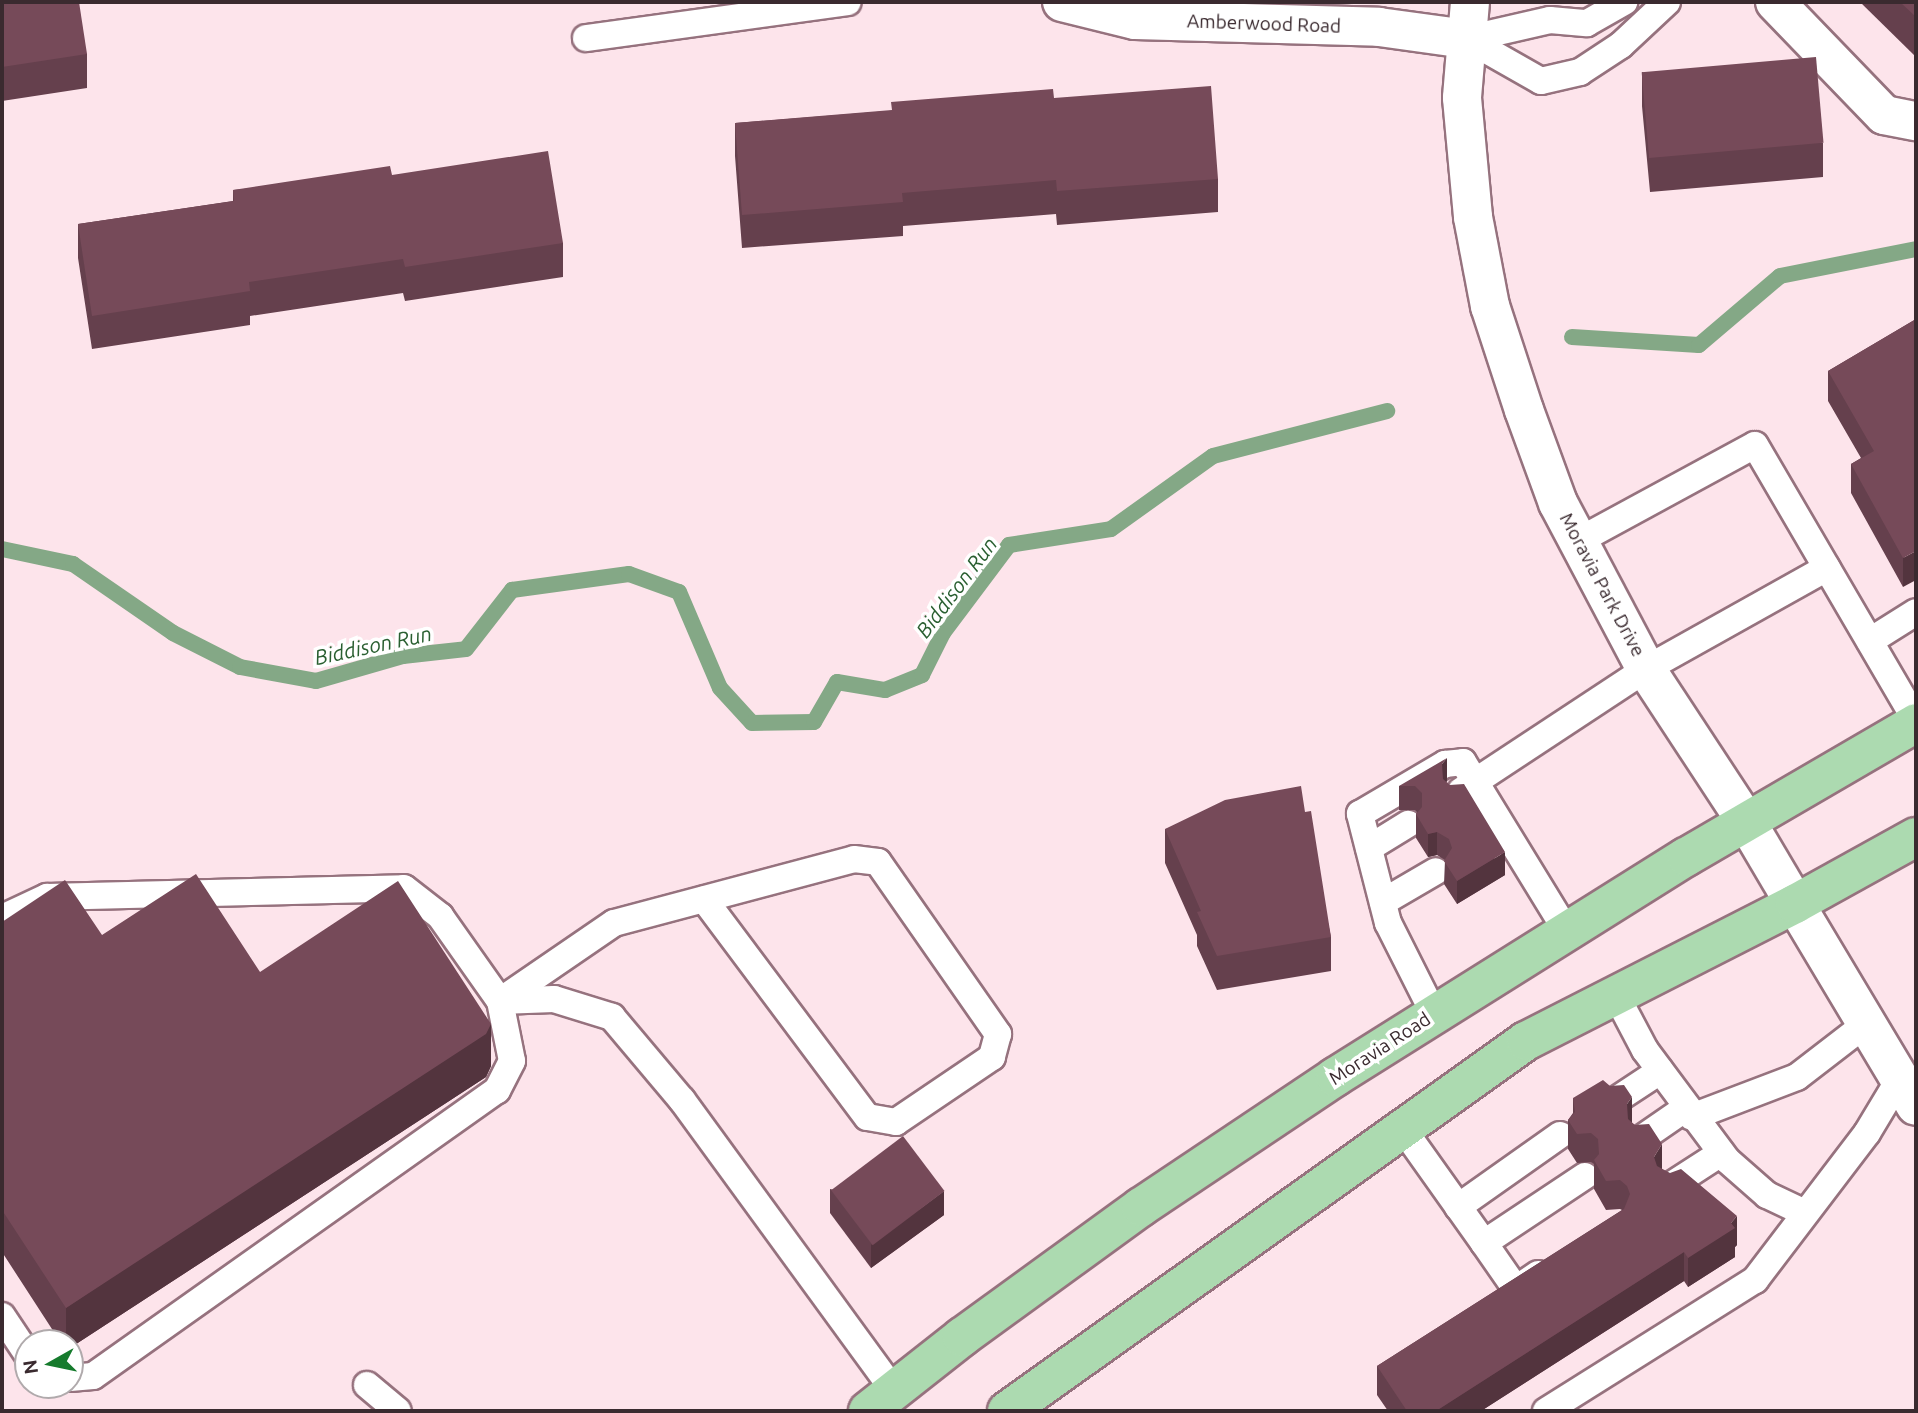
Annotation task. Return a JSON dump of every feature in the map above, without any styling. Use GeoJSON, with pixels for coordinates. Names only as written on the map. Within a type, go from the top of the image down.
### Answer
{"type":"FeatureCollection","features":[{"type":"Feature","properties":{"kind":"main road","name":"Amberwood Road"},"geometry":{"type":"LineString","coordinates":[[1062,2],[1135,20],[1379,27],[1468,39]]}},
{"type":"Feature","properties":{"kind":"main road","name":"Moravia Park Drive"},"geometry":{"type":"LineString","coordinates":[[1470,2],[1462,98],[1473,217],[1490,306],[1558,503],[1646,669],[1746,821],[1912,1098]]}},
{"type":"Feature","properties":{"kind":"main road"},"geometry":{"type":"LineString","coordinates":[[1775,2],[1884,115],[1916,121]]}},
{"type":"Feature","properties":{"kind":"main road","name":"Moravia Road"},"geometry":{"type":"LineString","coordinates":[[881,1401],[962,1337],[1141,1207],[1434,1014],[1566,930],[1916,722]]}},
{"type":"Feature","properties":{"kind":"main road"},"geometry":{"type":"LineString","coordinates":[[1007,1411],[1526,1041],[1796,904],[1916,837]]}},
{"type":"Feature","properties":{"kind":"lane"},"geometry":{"type":"LineString","coordinates":[[586,38],[727,11],[848,2]]}},
{"type":"Feature","properties":{"kind":"lane"},"geometry":{"type":"LineString","coordinates":[[1468,39],[1550,20],[1587,23],[1624,2]]}},
{"type":"Feature","properties":{"kind":"lane"},"geometry":{"type":"LineString","coordinates":[[1468,39],[1541,81],[1580,72],[1621,45],[1667,2]]}},
{"type":"Feature","properties":{"kind":"lane"},"geometry":{"type":"LineString","coordinates":[[1578,541],[1755,445],[1916,722]]}},
{"type":"Feature","properties":{"kind":"lane"},"geometry":{"type":"LineString","coordinates":[[1466,788],[1646,669],[1827,568]]}},
{"type":"Feature","properties":{"kind":"lane"},"geometry":{"type":"LineString","coordinates":[[1870,641],[1916,612]]}},
{"type":"Feature","properties":{"kind":"lane"},"geometry":{"type":"LineString","coordinates":[[1434,1014],[1388,923],[1360,814],[1445,764],[1463,762],[1466,788],[1494,836],[1566,930]]}},
{"type":"Feature","properties":{"kind":"lane"},"geometry":{"type":"LineString","coordinates":[[1369,848],[1408,824]]}},
{"type":"Feature","properties":{"kind":"lane"},"geometry":{"type":"LineString","coordinates":[[500,1001],[614,923],[704,899],[854,859],[878,862],[998,1034],[992,1057],[896,1122],[867,1117],[704,899]]}},
{"type":"Feature","properties":{"kind":"lane"},"geometry":{"type":"LineString","coordinates":[[1383,902],[1436,871]]}},
{"type":"Feature","properties":{"kind":"lane"},"geometry":{"type":"LineString","coordinates":[[2,918],[47,897],[404,888],[439,916],[500,1001],[512,1061],[498,1090],[93,1376],[84,1377]]}},
{"type":"Feature","properties":{"kind":"lane"},"geometry":{"type":"LineString","coordinates":[[1616,995],[1660,1071],[1721,1153],[1767,1195],[1805,1213]]}},
{"type":"Feature","properties":{"kind":"lane"},"geometry":{"type":"LineString","coordinates":[[500,1001],[554,999],[612,1017],[682,1100],[881,1401]]}},
{"type":"Feature","properties":{"kind":"lane"},"geometry":{"type":"LineString","coordinates":[[1641,1139],[1689,1112],[1797,1077],[1867,1023]]}},
{"type":"Feature","properties":{"kind":"lane"},"geometry":{"type":"LineString","coordinates":[[1616,1100],[1660,1071]]}},
{"type":"Feature","properties":{"kind":"lane"},"geometry":{"type":"LineString","coordinates":[[1546,1411],[1755,1280],[1867,1133],[1912,1098]]}},
{"type":"Feature","properties":{"kind":"lane"},"geometry":{"type":"LineString","coordinates":[[1403,1129],[1516,1289],[1560,1259]]}},
{"type":"Feature","properties":{"kind":"lane"},"geometry":{"type":"LineString","coordinates":[[1458,1207],[1560,1136]]}},
{"type":"Feature","properties":{"kind":"lane"},"geometry":{"type":"LineString","coordinates":[[1670,1186],[1721,1153]]}},
{"type":"Feature","properties":{"kind":"lane"},"geometry":{"type":"LineString","coordinates":[[1484,1243],[1585,1175]]}},
{"type":"Feature","properties":{"kind":"lane"},"geometry":{"type":"LineString","coordinates":[[2,1316],[14,1334]]}},
{"type":"Feature","properties":{"kind":"lane"},"geometry":{"type":"LineString","coordinates":[[367,1385],[398,1411]]}},
{"type":"Feature","properties":{"kind":"building"},"geometry":{"type":"Polygon","coordinates":[[[2,2],[79,2],[87,54],[2,67],[2,2]]]}},
{"type":"Feature","properties":{"kind":"building"},"geometry":{"type":"Polygon","coordinates":[[[1900,2],[1916,2],[1916,17],[1900,2]]]}},
{"type":"Feature","properties":{"kind":"building"},"geometry":{"type":"Polygon","coordinates":[[[1816,57],[1823,143],[1649,158],[1642,72],[1816,57]]]}},
{"type":"Feature","properties":{"kind":"building"},"geometry":{"type":"Polygon","coordinates":[[[1211,86],[1218,179],[1057,191],[1056,180],[902,193],[903,202],[742,215],[735,123],[892,110],[891,102],[1053,89],[1054,98],[1211,86]]]}},
{"type":"Feature","properties":{"kind":"building"},"geometry":{"type":"Polygon","coordinates":[[[548,151],[563,243],[405,267],[403,259],[249,282],[250,291],[92,316],[78,224],[234,201],[233,190],[390,166],[392,175],[548,151]]]}},
{"type":"Feature","properties":{"kind":"building"},"geometry":{"type":"Polygon","coordinates":[[[1916,319],[1916,551],[1903,558],[1851,464],[1874,451],[1828,371],[1916,319]]]}},
{"type":"Feature","properties":{"kind":"building"},"geometry":{"type":"Polygon","coordinates":[[[1447,758],[1442,764],[1443,779],[1450,785],[1464,784],[1505,852],[1457,881],[1444,861],[1452,848],[1449,839],[1437,832],[1428,834],[1416,814],[1422,807],[1422,793],[1415,786],[1399,786],[1447,758]]]}},
{"type":"Feature","properties":{"kind":"building"},"geometry":{"type":"Polygon","coordinates":[[[1301,786],[1305,812],[1311,811],[1331,937],[1217,956],[1197,912],[1201,911],[1165,829],[1225,800],[1301,786]]]}},
{"type":"Feature","properties":{"kind":"building"},"geometry":{"type":"Polygon","coordinates":[[[196,874],[260,972],[398,881],[491,1024],[486,1034],[66,1308],[2,1210],[2,922],[65,880],[102,935],[196,874]]]}},
{"type":"Feature","properties":{"kind":"building"},"geometry":{"type":"Polygon","coordinates":[[[1603,1080],[1610,1086],[1624,1085],[1632,1097],[1627,1104],[1628,1119],[1635,1125],[1649,1124],[1662,1144],[1654,1157],[1657,1166],[1670,1173],[1681,1169],[1737,1216],[1731,1223],[1735,1228],[1688,1258],[1684,1252],[1436,1411],[1407,1411],[1377,1366],[1624,1209],[1630,1194],[1627,1186],[1620,1180],[1606,1181],[1594,1160],[1599,1154],[1598,1139],[1591,1133],[1577,1134],[1568,1120],[1575,1112],[1573,1098],[1603,1080]]]}},
{"type":"Feature","properties":{"kind":"building"},"geometry":{"type":"Polygon","coordinates":[[[903,1136],[945,1191],[873,1245],[831,1190],[903,1136]]]}},
{"type":"Feature","properties":{"kind":"waterway","name":"Biddison Run"},"geometry":{"type":"LineString","coordinates":[[1572,337],[1699,345],[1780,276],[1916,249]]}},
{"type":"Feature","properties":{"kind":"waterway","name":"Biddison Run"},"geometry":{"type":"LineString","coordinates":[[2,549],[73,564],[173,633],[240,667],[316,681],[403,656],[466,649],[512,590],[629,574],[679,592],[720,688],[752,723],[814,722],[837,682],[885,690],[922,675],[943,633],[1009,545],[1111,529],[1213,456],[1387,411]]}}]}
